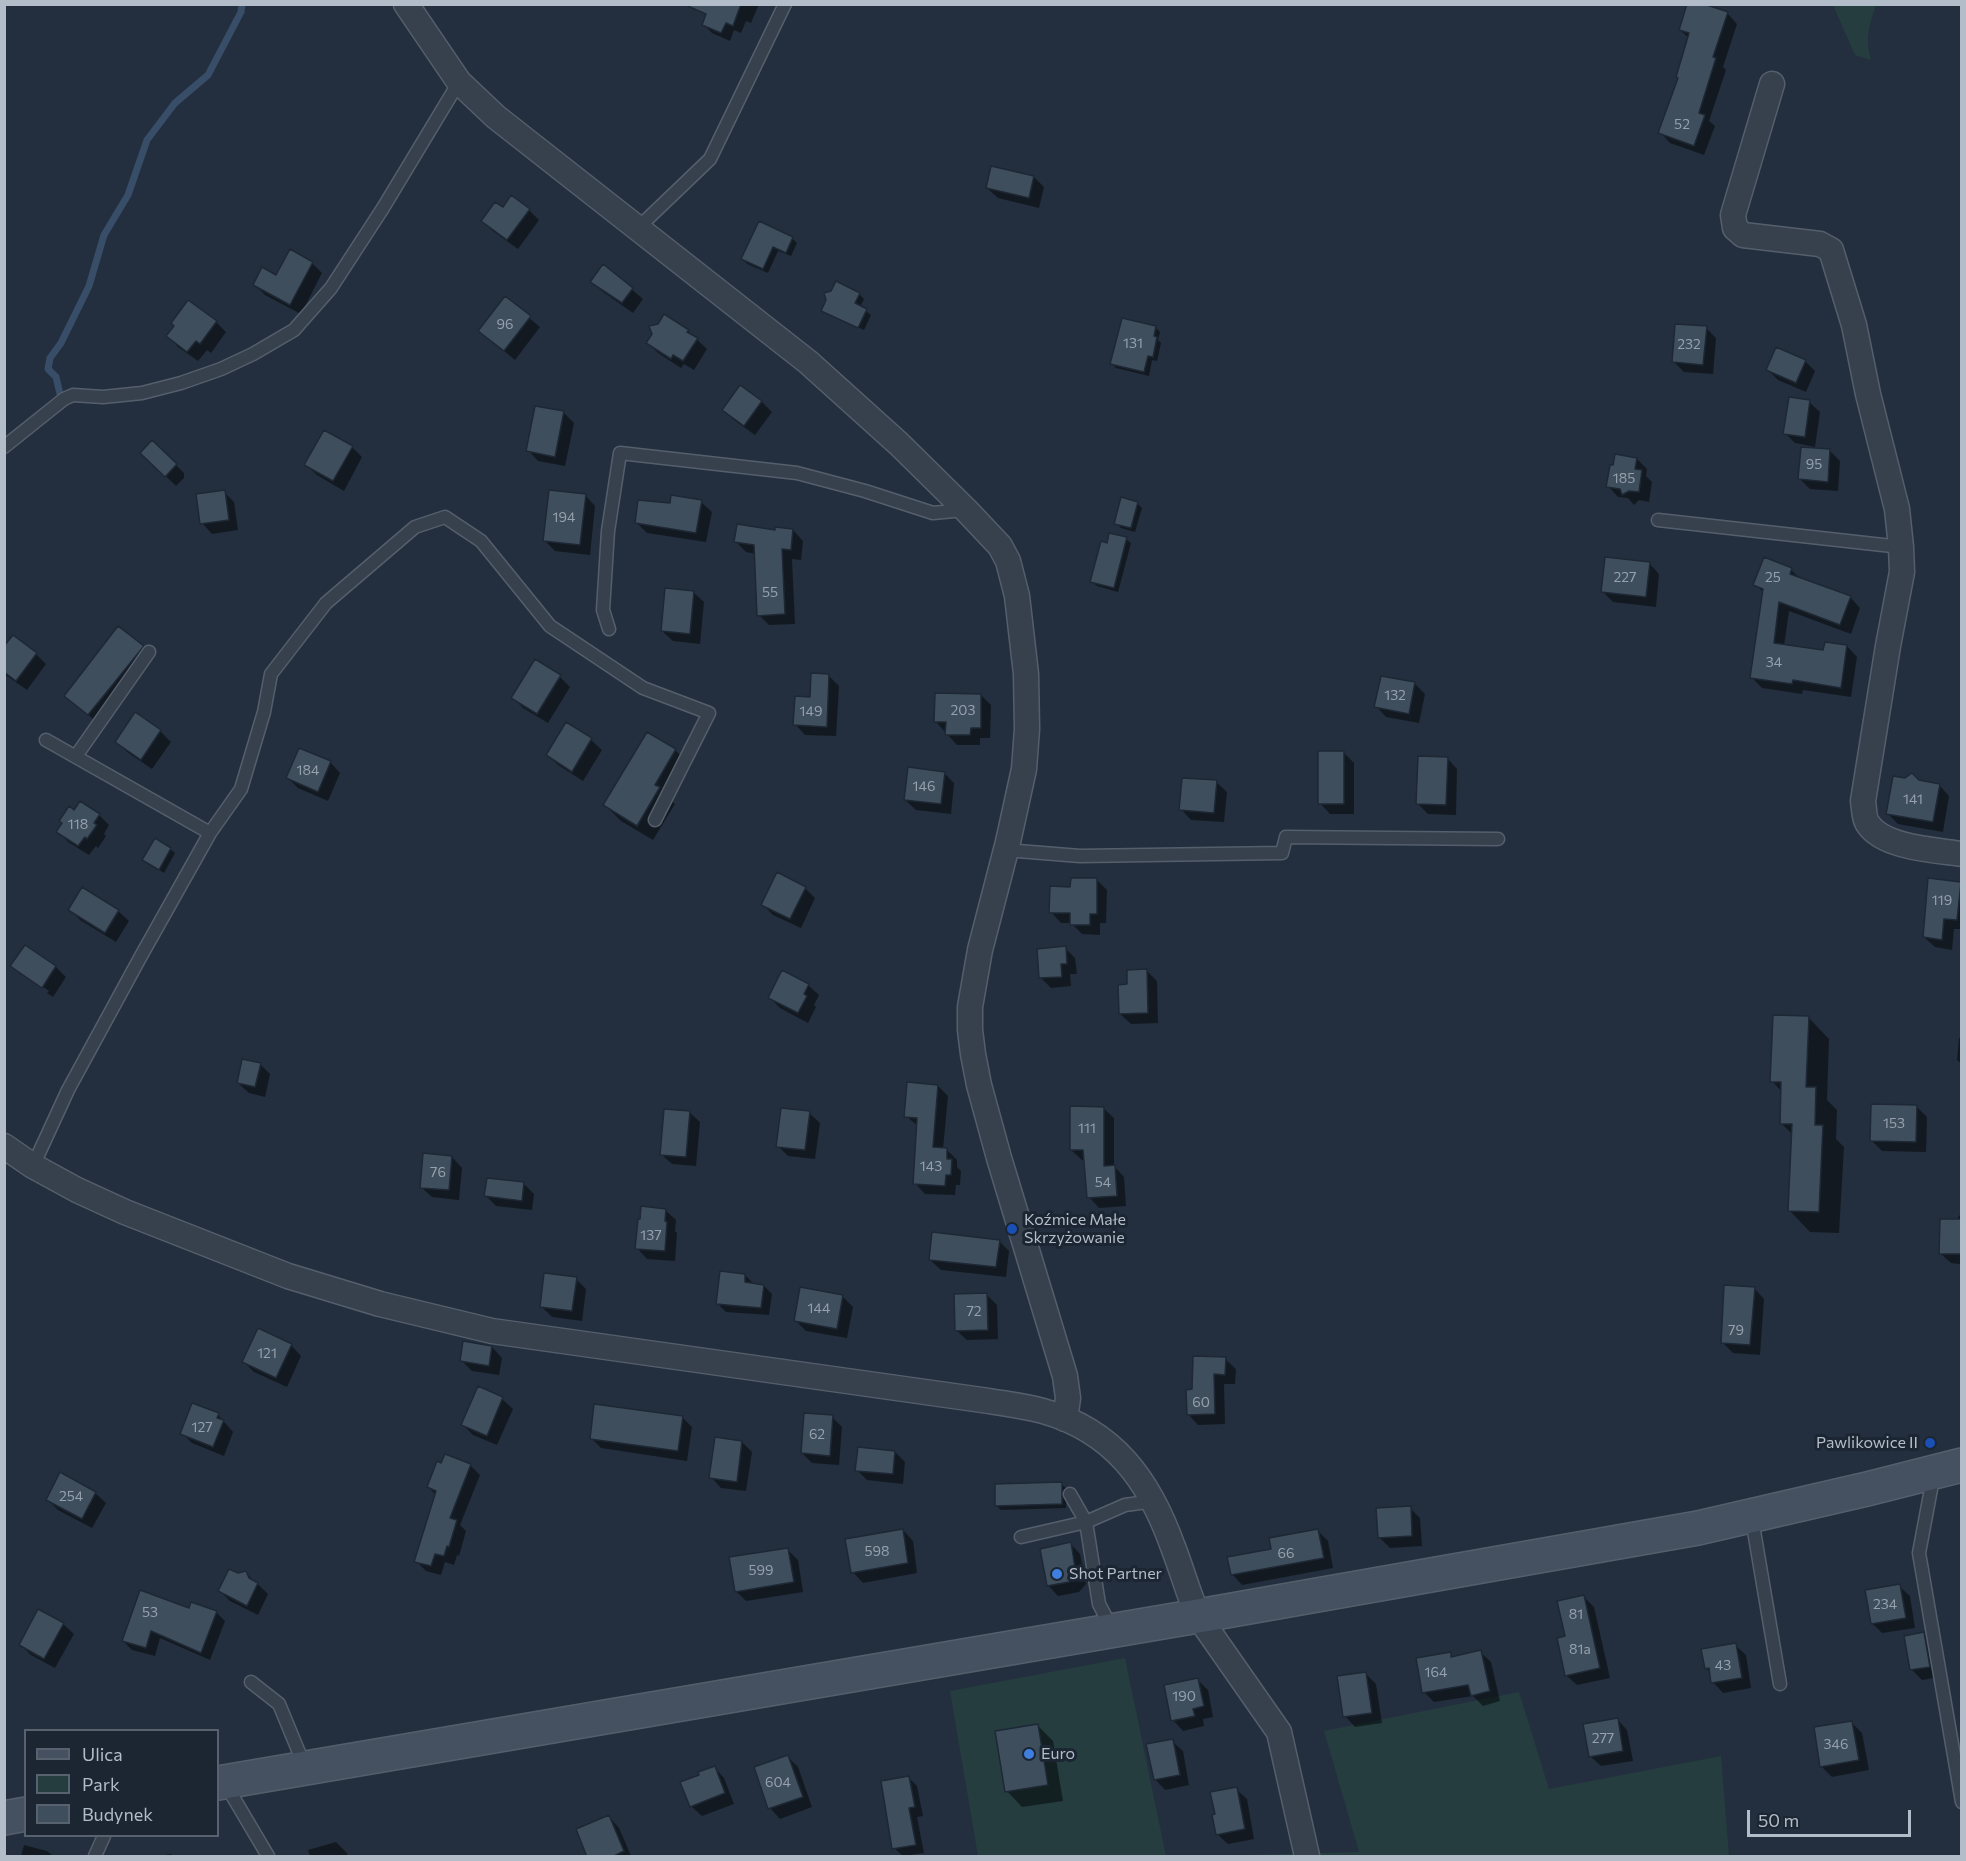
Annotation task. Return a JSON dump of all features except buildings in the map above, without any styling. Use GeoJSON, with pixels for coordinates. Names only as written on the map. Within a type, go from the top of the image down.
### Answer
{"type":"FeatureCollection","features":[{"type":"Feature","properties":{"kind":"main road"},"geometry":{"type":"LineString","coordinates":[[220,1782],[1198,1616],[1698,1528],[1946,1469]]}},
{"type":"Feature","properties":{"kind":"main road"},"geometry":{"type":"LineString","coordinates":[[4,1818],[24,1814]]}},
{"type":"Feature","properties":{"kind":"street"},"geometry":{"type":"LineString","coordinates":[[406,4],[459,82],[496,117],[808,362],[892,437],[966,510],[1000,546],[1008,561],[1017,596],[1026,674],[1024,769],[980,950],[970,1007],[970,1030],[979,1085],[1065,1376],[1068,1398],[1065,1419]]}},
{"type":"Feature","properties":{"kind":"street"},"geometry":{"type":"LineString","coordinates":[[1772,84],[1733,215],[1735,228],[1743,236],[1820,244],[1831,250],[1854,325],[1868,394],[1897,509],[1902,572],[1863,801],[1867,824],[1882,836],[1908,846],[1962,855]]}},
{"type":"Feature","properties":{"kind":"street"},"geometry":{"type":"LineString","coordinates":[[4,1146],[33,1166],[125,1212],[288,1276],[380,1304],[492,1331],[989,1401],[1042,1411],[1090,1430],[1105,1441],[1139,1476],[1154,1501],[1173,1546],[1198,1616],[1279,1732],[1307,1857]]}},
{"type":"Feature","properties":{"kind":"lane"},"geometry":{"type":"LineString","coordinates":[[638,228],[710,159],[785,4]]}},
{"type":"Feature","properties":{"kind":"lane"},"geometry":{"type":"LineString","coordinates":[[4,447],[64,399],[74,395],[103,397],[142,393],[181,383],[253,354],[294,330],[331,288],[459,82]]}},
{"type":"Feature","properties":{"kind":"lane"},"geometry":{"type":"LineString","coordinates":[[609,629],[603,610],[608,531],[620,453],[797,473],[865,491],[933,513],[966,510]]}},
{"type":"Feature","properties":{"kind":"lane"},"geometry":{"type":"LineString","coordinates":[[33,1166],[68,1090],[210,833],[241,789],[264,712],[271,674],[326,603],[415,527],[445,517],[481,541],[550,626],[644,688],[709,713],[655,820]]}},
{"type":"Feature","properties":{"kind":"lane"},"geometry":{"type":"LineString","coordinates":[[1658,519],[1901,547]]}},
{"type":"Feature","properties":{"kind":"lane"},"geometry":{"type":"LineString","coordinates":[[76,756],[149,652]]}},
{"type":"Feature","properties":{"kind":"lane"},"geometry":{"type":"LineString","coordinates":[[46,740],[210,833]]}},
{"type":"Feature","properties":{"kind":"lane"},"geometry":{"type":"LineString","coordinates":[[1005,850],[1080,856],[1270,853],[1282,852],[1286,837],[1498,839]]}},
{"type":"Feature","properties":{"kind":"lane"},"geometry":{"type":"LineString","coordinates":[[1946,1469],[1931,1489],[1919,1553],[1962,1802]]}},
{"type":"Feature","properties":{"kind":"lane"},"geometry":{"type":"LineString","coordinates":[[1070,1494],[1086,1522],[1099,1604],[1112,1630]]}},
{"type":"Feature","properties":{"kind":"lane"},"geometry":{"type":"LineString","coordinates":[[1021,1537],[1086,1522],[1125,1505],[1154,1501]]}},
{"type":"Feature","properties":{"kind":"lane"},"geometry":{"type":"LineString","coordinates":[[1747,1516],[1754,1531],[1780,1684]]}},
{"type":"Feature","properties":{"kind":"lane"},"geometry":{"type":"LineString","coordinates":[[251,1682],[279,1704],[305,1768]]}},
{"type":"Feature","properties":{"kind":"lane"},"geometry":{"type":"LineString","coordinates":[[220,1782],[268,1857]]}},
{"type":"Feature","properties":{"kind":"lane"},"geometry":{"type":"LineString","coordinates":[[95,1857],[104,1837]]}},
{"type":"Feature","properties":{"kind":"green space"},"geometry":{"type":"Polygon","coordinates":[[[1833,5],[1876,5],[1869,32],[1868,45],[1871,60],[1855,55],[1833,5]]]}},
{"type":"Feature","properties":{"kind":"green space"},"geometry":{"type":"Polygon","coordinates":[[[1125,1658],[1166,1856],[978,1856],[950,1691],[1125,1658]]]}},
{"type":"Feature","properties":{"kind":"green space"},"geometry":{"type":"Polygon","coordinates":[[[1519,1692],[1549,1789],[1721,1756],[1729,1856],[1205,1856],[1359,1852],[1324,1731],[1519,1692]]]}},
{"type":"Feature","properties":{"kind":"waterway"},"geometry":{"type":"LineString","coordinates":[[60,394],[56,377],[48,369],[50,358],[61,343],[89,286],[104,235],[128,195],[147,140],[175,103],[208,75],[241,12],[242,4]]}},
{"type":"Feature","properties":{"kind":"place","name":"Koźmice Małe Skrzyżowanie"},"geometry":{"type":"Point","coordinates":[1012,1229]}},
{"type":"Feature","properties":{"kind":"place","name":"Pawlikowice II"},"geometry":{"type":"Point","coordinates":[1930,1443]}},
{"type":"Feature","properties":{"kind":"place","name":"Shot Partner"},"geometry":{"type":"Point","coordinates":[1057,1574]}},
{"type":"Feature","properties":{"kind":"place","name":"Euro"},"geometry":{"type":"Point","coordinates":[1029,1754]}}]}
